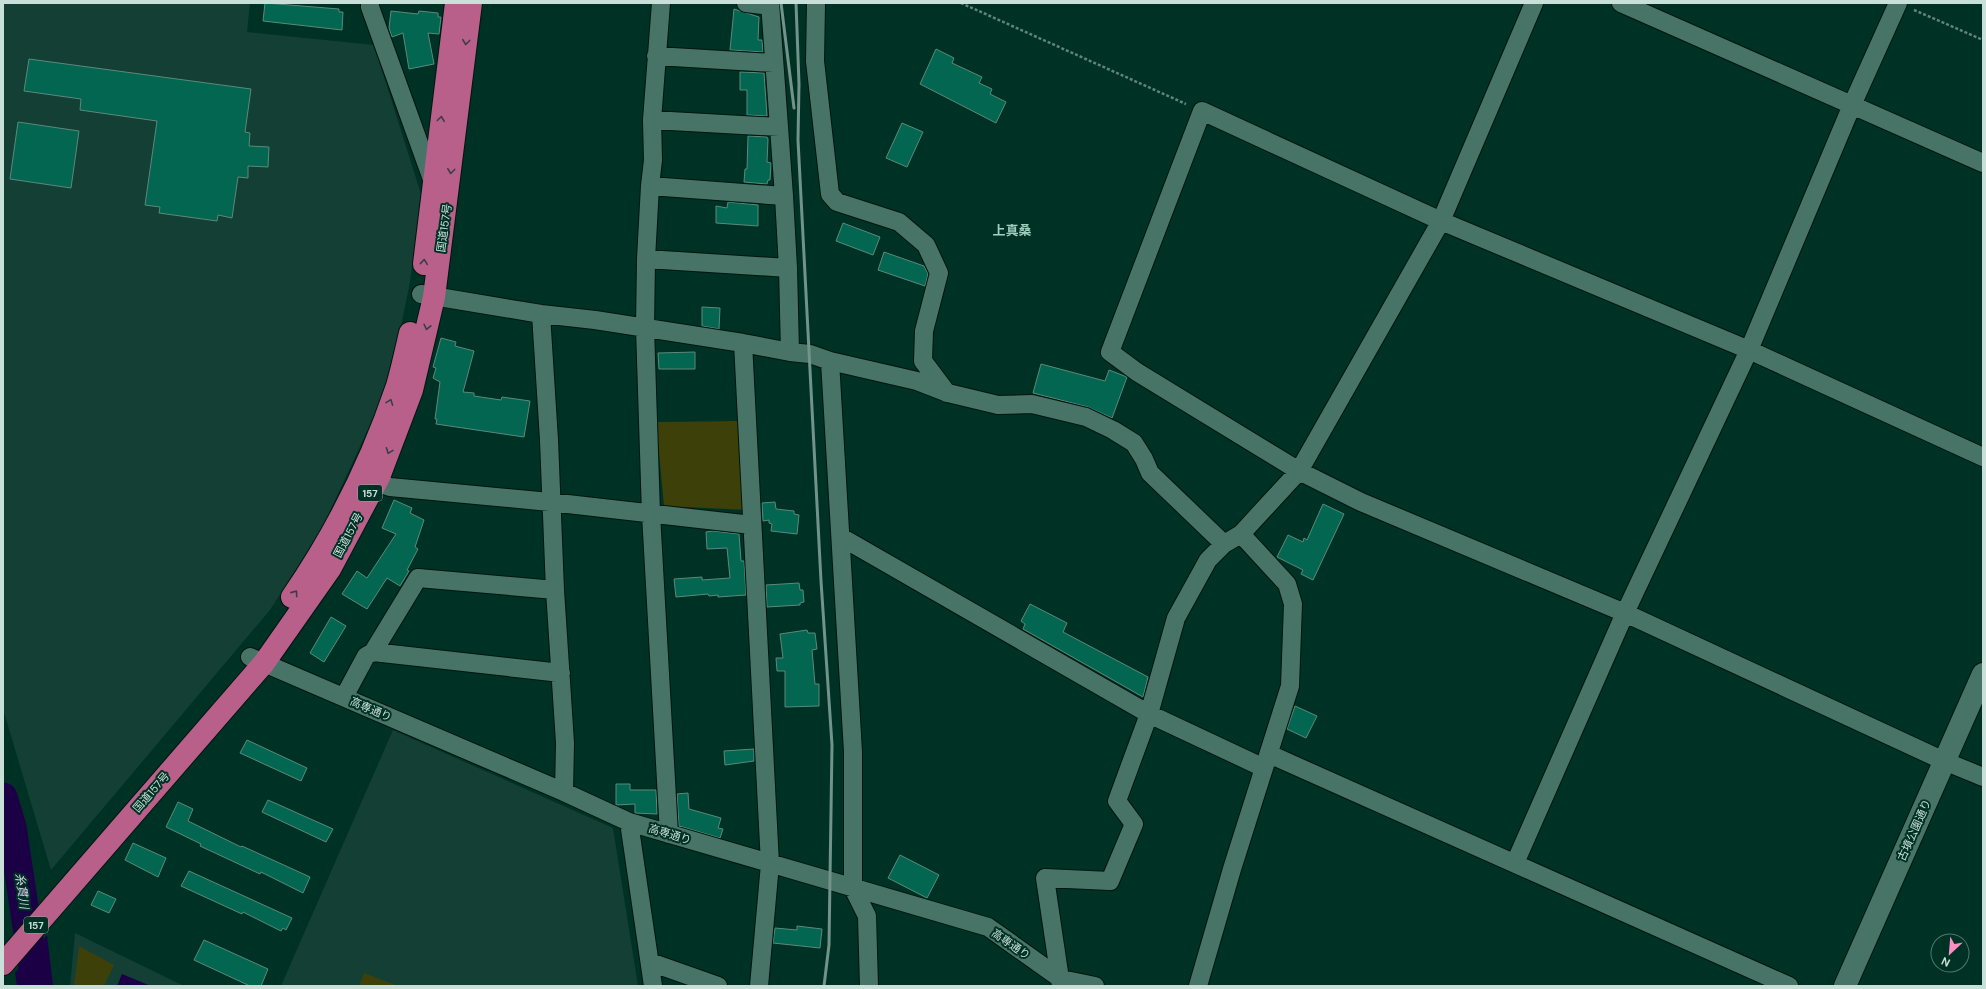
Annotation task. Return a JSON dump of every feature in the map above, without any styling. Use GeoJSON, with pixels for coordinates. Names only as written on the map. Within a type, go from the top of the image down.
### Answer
{"type":"FeatureCollection","features":[{"type":"Feature","properties":{"kind":"highway","name":"国道157号"},"geometry":{"type":"LineString","coordinates":[[257,660],[316,562],[364,470],[397,385],[428,295],[433,182],[456,3]]}},
{"type":"Feature","properties":{"kind":"highway","name":"国道157号"},"geometry":{"type":"LineString","coordinates":[[4,957],[61,887],[257,660],[330,569],[376,482],[412,390],[428,295],[471,3]]}},
{"type":"Feature","properties":{"kind":"street"},"geometry":{"type":"LineString","coordinates":[[370,3],[370,7],[433,182]]}},
{"type":"Feature","properties":{"kind":"street"},"geometry":{"type":"LineString","coordinates":[[661,3],[652,120],[654,160],[650,186],[646,259],[645,328],[651,514],[669,834]]}},
{"type":"Feature","properties":{"kind":"street"},"geometry":{"type":"LineString","coordinates":[[746,3],[770,4],[784,196],[788,268],[790,352]]}},
{"type":"Feature","properties":{"kind":"street"},"geometry":{"type":"LineString","coordinates":[[816,3],[815,61],[830,194],[837,202],[899,222],[926,245],[939,273],[924,331],[924,360],[948,393]]}},
{"type":"Feature","properties":{"kind":"street"},"geometry":{"type":"LineString","coordinates":[[1061,982],[1045,878],[1110,881],[1134,824],[1117,801],[1149,714],[1176,618],[1208,560],[1224,544],[1241,534],[1299,471],[1441,221],[1534,3]]}},
{"type":"Feature","properties":{"kind":"street"},"geometry":{"type":"LineString","coordinates":[[1621,3],[1983,164]]}},
{"type":"Feature","properties":{"kind":"street"},"geometry":{"type":"LineString","coordinates":[[1515,863],[1625,613],[1749,350],[1852,105],[1905,6]]}},
{"type":"Feature","properties":{"kind":"street"},"geometry":{"type":"LineString","coordinates":[[656,56],[774,62]]}},
{"type":"Feature","properties":{"kind":"street"},"geometry":{"type":"LineString","coordinates":[[1983,457],[1749,350],[1441,221],[1202,111],[1110,352],[1137,372],[1299,471],[1361,502],[1625,613],[1944,761],[1983,777]]}},
{"type":"Feature","properties":{"kind":"street"},"geometry":{"type":"LineString","coordinates":[[652,120],[779,127]]}},
{"type":"Feature","properties":{"kind":"street"},"geometry":{"type":"LineString","coordinates":[[650,186],[784,196]]}},
{"type":"Feature","properties":{"kind":"street"},"geometry":{"type":"LineString","coordinates":[[646,259],[788,268]]}},
{"type":"Feature","properties":{"kind":"street"},"geometry":{"type":"LineString","coordinates":[[428,295],[541,314],[645,328],[810,354],[917,381],[948,393],[998,405],[1032,404],[1086,417],[1114,430],[1134,444],[1144,459],[1150,473],[1224,544]]}},
{"type":"Feature","properties":{"kind":"street"},"geometry":{"type":"LineString","coordinates":[[541,314],[549,440],[550,502],[565,743],[564,792]]}},
{"type":"Feature","properties":{"kind":"street"},"geometry":{"type":"LineString","coordinates":[[743,343],[770,864],[759,986]]}},
{"type":"Feature","properties":{"kind":"street"},"geometry":{"type":"LineString","coordinates":[[830,360],[853,752],[853,888],[867,916],[869,986]]}},
{"type":"Feature","properties":{"kind":"street"},"geometry":{"type":"LineString","coordinates":[[376,482],[390,487],[550,502],[752,525]]}},
{"type":"Feature","properties":{"kind":"street"},"geometry":{"type":"LineString","coordinates":[[1198,986],[1232,870],[1290,686],[1293,604],[1287,584],[1241,534]]}},
{"type":"Feature","properties":{"kind":"street"},"geometry":{"type":"LineString","coordinates":[[841,536],[1149,714],[1515,863],[1789,986]]}},
{"type":"Feature","properties":{"kind":"street"},"geometry":{"type":"LineString","coordinates":[[344,697],[366,656],[372,652],[418,578],[555,590]]}},
{"type":"Feature","properties":{"kind":"street"},"geometry":{"type":"LineString","coordinates":[[372,652],[561,673]]}},
{"type":"Feature","properties":{"kind":"street","name":"高専通り"},"geometry":{"type":"LineString","coordinates":[[257,660],[564,792],[629,822],[988,927],[1061,982],[1095,986]]}},
{"type":"Feature","properties":{"kind":"street","name":"古墳公園通り"},"geometry":{"type":"LineString","coordinates":[[1845,986],[1983,674]]}},
{"type":"Feature","properties":{"kind":"street"},"geometry":{"type":"LineString","coordinates":[[629,822],[653,986]]}},
{"type":"Feature","properties":{"kind":"street"},"geometry":{"type":"LineString","coordinates":[[650,962],[718,986]]}},
{"type":"Feature","properties":{"kind":"path"},"geometry":{"type":"LineString","coordinates":[[960,3],[1202,111]]}},
{"type":"Feature","properties":{"kind":"path"},"geometry":{"type":"LineString","coordinates":[[1905,6],[1983,40]]}},
{"type":"Feature","properties":{"kind":"shaded area"},"geometry":{"type":"Polygon","coordinates":[[[3,3],[250,3],[247,32],[374,45],[421,194],[410,282],[400,331],[385,385],[377,410],[322,528],[270,610],[51,870],[3,709],[3,3]]]}},
{"type":"Feature","properties":{"kind":"shaded area"},"geometry":{"type":"Polygon","coordinates":[[[739,421],[748,510],[664,506],[656,422],[739,421]]]}},
{"type":"Feature","properties":{"kind":"shaded area"},"geometry":{"type":"Polygon","coordinates":[[[393,730],[613,828],[638,986],[281,986],[393,730]]]}},
{"type":"Feature","properties":{"kind":"shaded area"},"geometry":{"type":"Polygon","coordinates":[[[75,933],[184,986],[70,986],[75,933]]]}},
{"type":"Feature","properties":{"kind":"shaded area"},"geometry":{"type":"Polygon","coordinates":[[[47,935],[53,986],[17,986],[15,973],[47,935]]]}},
{"type":"Feature","properties":{"kind":"shaded area"},"geometry":{"type":"Polygon","coordinates":[[[79,946],[114,965],[104,986],[74,986],[79,946]]]}},
{"type":"Feature","properties":{"kind":"shaded area"},"geometry":{"type":"Polygon","coordinates":[[[364,973],[398,986],[359,986],[364,973]]]}},
{"type":"Feature","properties":{"kind":"shaded area"},"geometry":{"type":"Polygon","coordinates":[[[122,974],[151,986],[117,986],[122,974]]]}},
{"type":"Feature","properties":{"kind":"building"},"geometry":{"type":"Polygon","coordinates":[[[265,3],[339,9],[339,12],[343,12],[342,30],[263,21],[265,3]]]}},
{"type":"Feature","properties":{"kind":"building"},"geometry":{"type":"Polygon","coordinates":[[[734,9],[759,17],[758,40],[762,40],[763,52],[730,50],[734,9]]]}},
{"type":"Feature","properties":{"kind":"building"},"geometry":{"type":"Polygon","coordinates":[[[391,11],[418,14],[419,11],[438,13],[438,17],[441,17],[439,34],[428,33],[434,64],[409,69],[403,33],[392,37],[389,28],[391,11]]]}},
{"type":"Feature","properties":{"kind":"building"},"geometry":{"type":"Polygon","coordinates":[[[936,49],[954,58],[952,63],[982,77],[979,83],[992,89],[990,94],[1006,102],[996,123],[920,84],[936,49]]]}},
{"type":"Feature","properties":{"kind":"building"},"geometry":{"type":"Polygon","coordinates":[[[29,59],[251,89],[245,132],[250,133],[249,146],[269,147],[268,167],[248,166],[248,178],[238,177],[232,218],[218,215],[217,221],[159,213],[160,207],[145,205],[157,121],[80,110],[81,99],[24,91],[29,59]]]}},
{"type":"Feature","properties":{"kind":"building"},"geometry":{"type":"Polygon","coordinates":[[[740,72],[764,73],[767,116],[747,115],[747,90],[740,90],[740,72]]]}},
{"type":"Feature","properties":{"kind":"building"},"geometry":{"type":"Polygon","coordinates":[[[18,122],[79,131],[71,188],[10,179],[18,122]]]}},
{"type":"Feature","properties":{"kind":"building"},"geometry":{"type":"Polygon","coordinates":[[[902,123],[923,132],[907,167],[886,158],[902,123]]]}},
{"type":"Feature","properties":{"kind":"building"},"geometry":{"type":"Polygon","coordinates":[[[748,136],[767,137],[768,139],[767,162],[771,163],[770,180],[768,180],[767,184],[744,182],[745,169],[747,169],[748,136]]]}},
{"type":"Feature","properties":{"kind":"building"},"geometry":{"type":"Polygon","coordinates":[[[728,202],[758,205],[758,226],[716,223],[716,206],[727,208],[728,202]]]}},
{"type":"Feature","properties":{"kind":"building"},"geometry":{"type":"Polygon","coordinates":[[[843,223],[880,237],[873,255],[836,241],[843,223]]]}},
{"type":"Feature","properties":{"kind":"building"},"geometry":{"type":"Polygon","coordinates":[[[884,252],[924,266],[928,274],[925,286],[878,270],[884,252]]]}},
{"type":"Feature","properties":{"kind":"building"},"geometry":{"type":"Polygon","coordinates":[[[702,307],[720,308],[719,329],[702,326],[702,307]]]}},
{"type":"Feature","properties":{"kind":"building"},"geometry":{"type":"Polygon","coordinates":[[[441,338],[456,342],[455,346],[474,351],[463,392],[474,393],[474,396],[501,400],[502,397],[530,401],[524,437],[436,424],[437,419],[435,419],[440,382],[433,378],[436,368],[433,367],[441,338]]]}},
{"type":"Feature","properties":{"kind":"building"},"geometry":{"type":"Polygon","coordinates":[[[695,352],[695,369],[659,369],[658,353],[695,352]]]}},
{"type":"Feature","properties":{"kind":"building"},"geometry":{"type":"Polygon","coordinates":[[[1041,364],[1105,381],[1109,370],[1127,377],[1112,418],[1088,407],[1033,393],[1041,364]]]}},
{"type":"Feature","properties":{"kind":"building"},"geometry":{"type":"Polygon","coordinates":[[[394,500],[412,508],[410,513],[424,520],[415,547],[418,549],[407,570],[409,571],[400,586],[387,578],[367,609],[342,594],[357,571],[367,578],[396,534],[382,528],[394,500]]]}},
{"type":"Feature","properties":{"kind":"building"},"geometry":{"type":"Polygon","coordinates":[[[775,502],[776,509],[794,511],[794,514],[799,515],[797,534],[771,531],[772,524],[769,523],[769,520],[763,521],[762,503],[775,502]]]}},
{"type":"Feature","properties":{"kind":"building"},"geometry":{"type":"Polygon","coordinates":[[[1323,504],[1344,514],[1313,580],[1301,574],[1303,570],[1277,557],[1288,535],[1303,542],[1304,538],[1307,540],[1323,504]]]}},
{"type":"Feature","properties":{"kind":"building"},"geometry":{"type":"Polygon","coordinates":[[[713,531],[739,534],[741,561],[744,561],[746,595],[718,597],[718,595],[709,596],[708,594],[676,597],[674,579],[702,577],[702,580],[730,578],[727,548],[707,549],[706,532],[713,531]]]}},
{"type":"Feature","properties":{"kind":"building"},"geometry":{"type":"Polygon","coordinates":[[[799,583],[800,590],[803,590],[804,602],[800,603],[800,605],[767,607],[766,585],[799,583]]]}},
{"type":"Feature","properties":{"kind":"building"},"geometry":{"type":"Polygon","coordinates":[[[1030,604],[1067,623],[1063,632],[1148,677],[1143,697],[1023,629],[1025,624],[1021,621],[1030,604]]]}},
{"type":"Feature","properties":{"kind":"building"},"geometry":{"type":"Polygon","coordinates":[[[331,617],[346,626],[324,662],[310,653],[331,617]]]}},
{"type":"Feature","properties":{"kind":"building"},"geometry":{"type":"Polygon","coordinates":[[[807,630],[808,633],[815,633],[817,649],[812,650],[815,684],[819,684],[819,706],[785,707],[785,671],[777,671],[776,658],[783,658],[780,634],[807,630]]]}},
{"type":"Feature","properties":{"kind":"building"},"geometry":{"type":"Polygon","coordinates":[[[1295,706],[1317,716],[1306,738],[1287,729],[1295,706]]]}},
{"type":"Feature","properties":{"kind":"building"},"geometry":{"type":"Polygon","coordinates":[[[247,740],[307,768],[301,781],[240,753],[247,740]]]}},
{"type":"Feature","properties":{"kind":"building"},"geometry":{"type":"Polygon","coordinates":[[[754,749],[754,761],[725,765],[724,751],[754,749]]]}},
{"type":"Feature","properties":{"kind":"building"},"geometry":{"type":"Polygon","coordinates":[[[616,784],[630,784],[630,790],[656,790],[657,814],[635,813],[635,804],[616,805],[616,784]]]}},
{"type":"Feature","properties":{"kind":"building"},"geometry":{"type":"Polygon","coordinates":[[[688,793],[689,809],[721,818],[718,828],[723,829],[720,838],[679,826],[677,794],[688,793]]]}},
{"type":"Feature","properties":{"kind":"building"},"geometry":{"type":"Polygon","coordinates":[[[268,800],[333,829],[326,842],[262,812],[268,800]]]}},
{"type":"Feature","properties":{"kind":"building"},"geometry":{"type":"Polygon","coordinates":[[[178,802],[193,809],[188,821],[241,847],[242,846],[310,877],[303,893],[261,872],[260,874],[200,846],[201,844],[166,827],[178,802]]]}},
{"type":"Feature","properties":{"kind":"building"},"geometry":{"type":"Polygon","coordinates":[[[133,843],[166,858],[158,877],[125,860],[133,843]]]}},
{"type":"Feature","properties":{"kind":"building"},"geometry":{"type":"Polygon","coordinates":[[[900,855],[939,875],[927,898],[888,878],[900,855]]]}},
{"type":"Feature","properties":{"kind":"building"},"geometry":{"type":"Polygon","coordinates":[[[189,871],[292,918],[286,930],[283,928],[281,931],[243,912],[242,914],[181,886],[189,871]]]}},
{"type":"Feature","properties":{"kind":"building"},"geometry":{"type":"Polygon","coordinates":[[[98,891],[116,899],[109,913],[91,905],[98,891]]]}},
{"type":"Feature","properties":{"kind":"building"},"geometry":{"type":"Polygon","coordinates":[[[797,926],[822,929],[820,948],[773,943],[775,928],[797,930],[797,926]]]}},
{"type":"Feature","properties":{"kind":"building"},"geometry":{"type":"Polygon","coordinates":[[[204,940],[268,969],[261,986],[250,986],[194,960],[204,940]]]}},
{"type":"Feature","properties":{"kind":"waterway","name":"糸貫川"},"geometry":{"type":"LineString","coordinates":[[3,797],[12,827],[36,986]]}},
{"type":"Feature","properties":{"kind":"railway"},"geometry":{"type":"LineString","coordinates":[[781,3],[794,108]]}},
{"type":"Feature","properties":{"kind":"railway"},"geometry":{"type":"LineString","coordinates":[[796,3],[799,84],[798,140],[821,581],[832,745],[829,945],[824,986]]}},
{"type":"Feature","properties":{"kind":"district","name":"上真桑"},"geometry":{"type":"Point","coordinates":[1012,230]}}]}
